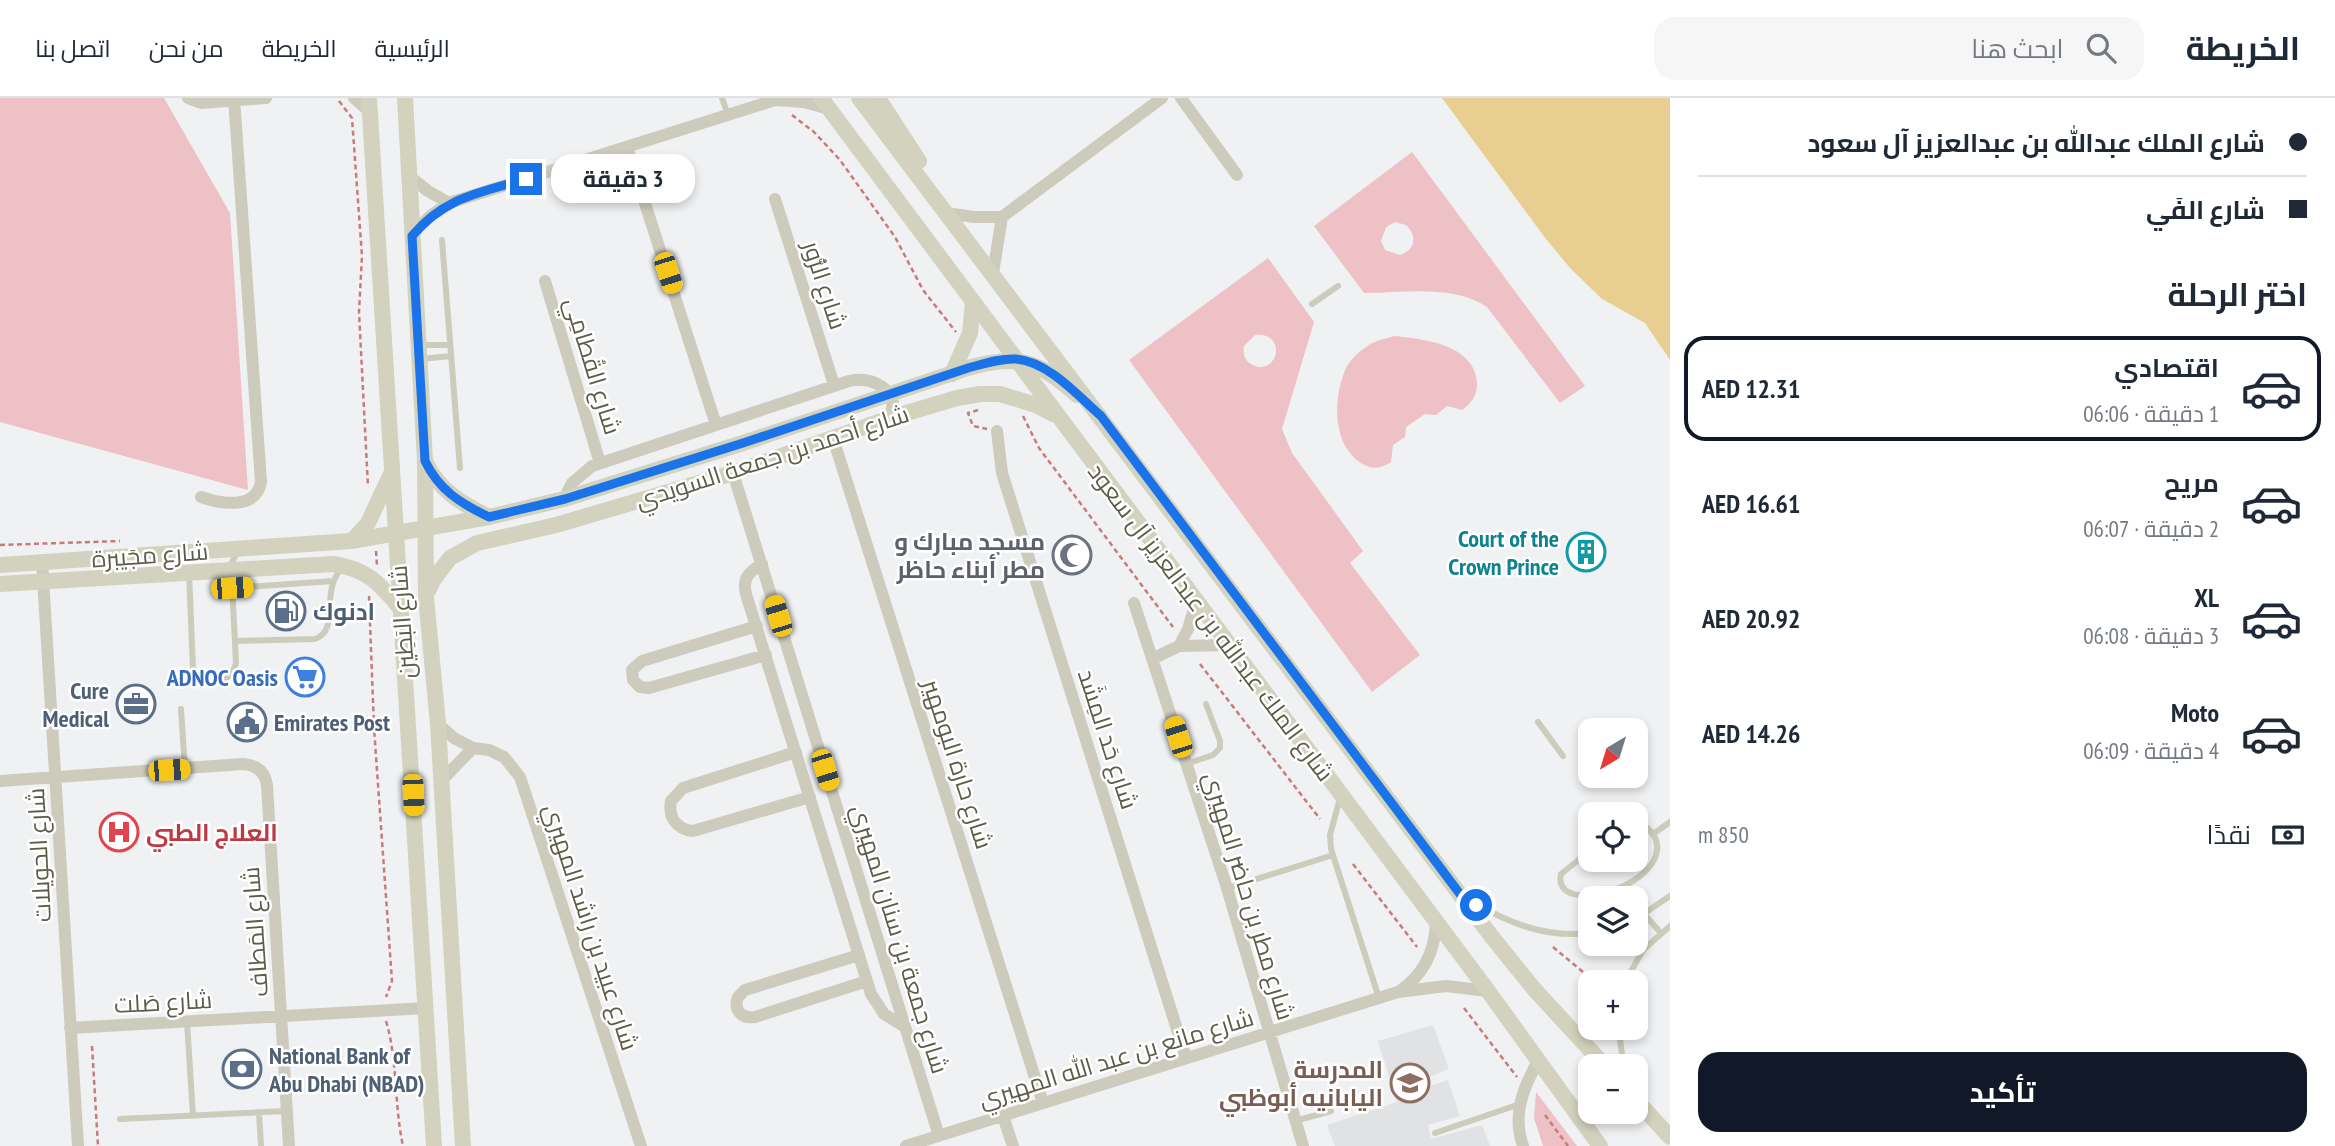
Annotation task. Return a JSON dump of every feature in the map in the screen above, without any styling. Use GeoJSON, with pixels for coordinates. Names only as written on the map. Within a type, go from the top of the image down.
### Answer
{"type":"FeatureCollection","features":[{"type":"Feature","properties":{"kind":"main road","name":"شارع البَطِين"},"geometry":{"type":"LineString","coordinates":[[405,98],[425,461],[426,597],[438,724],[463,1146]]}},
{"type":"Feature","properties":{"kind":"main road","name":"شارع الملك عبدالله بن عبدالعزيز آل سعود"},"geometry":{"type":"LineString","coordinates":[[859,98],[1463,898],[1534,989],[1594,1054]]}},
{"type":"Feature","properties":{"kind":"main road"},"geometry":{"type":"LineString","coordinates":[[878,98],[924,169],[946,213]]}},
{"type":"Feature","properties":{"kind":"main road","name":"شارع البَطِين"},"geometry":{"type":"LineString","coordinates":[[369,104],[434,1146]]}},
{"type":"Feature","properties":{"kind":"main road","name":"شارع الملك عبدالله بن عبدالعزيز آل سعود"},"geometry":{"type":"LineString","coordinates":[[825,104],[1488,991],[1600,1146]]}},
{"type":"Feature","properties":{"kind":"main road"},"geometry":{"type":"LineString","coordinates":[[953,374],[970,333],[973,302]]}},
{"type":"Feature","properties":{"kind":"main road"},"geometry":{"type":"LineString","coordinates":[[1016,359],[1047,372],[1101,416]]}},
{"type":"Feature","properties":{"kind":"main road","name":"شارع أحمد بن جمعة السويدي"},"geometry":{"type":"LineString","coordinates":[[425,529],[565,499],[985,363],[1016,359]]}},
{"type":"Feature","properties":{"kind":"main road","name":"شارع أحمد بن جمعة السويدي"},"geometry":{"type":"LineString","coordinates":[[426,597],[433,579],[450,558],[466,547],[556,525],[733,473],[890,418],[957,398],[980,394],[1017,397],[1059,417]]}},
{"type":"Feature","properties":{"kind":"main road"},"geometry":{"type":"LineString","coordinates":[[733,473],[733,461],[743,443]]}},
{"type":"Feature","properties":{"kind":"main road"},"geometry":{"type":"LineString","coordinates":[[425,461],[436,481],[452,497],[490,516],[489,531],[494,540]]}},
{"type":"Feature","properties":{"kind":"main road"},"geometry":{"type":"LineString","coordinates":[[351,541],[368,523],[392,472]]}},
{"type":"Feature","properties":{"kind":"main road","name":"شارع مجَيبرة"},"geometry":{"type":"LineString","coordinates":[[0,565],[351,541],[425,529]]}},
{"type":"Feature","properties":{"kind":"main road","name":"شارع مجَيبرة"},"geometry":{"type":"LineString","coordinates":[[3,586],[43,581],[324,564],[363,572],[373,578],[401,609]]}},
{"type":"Feature","properties":{"kind":"main road"},"geometry":{"type":"LineString","coordinates":[[1648,1113],[1670,1137]]}},
{"type":"Feature","properties":{"kind":"street"},"geometry":{"type":"LineString","coordinates":[[188,98],[202,103],[266,98]]}},
{"type":"Feature","properties":{"kind":"street"},"geometry":{"type":"LineString","coordinates":[[354,98],[369,104]]}},
{"type":"Feature","properties":{"kind":"street"},"geometry":{"type":"LineString","coordinates":[[946,213],[1002,217],[1162,98]]}},
{"type":"Feature","properties":{"kind":"street"},"geometry":{"type":"LineString","coordinates":[[1181,98],[1237,175]]}},
{"type":"Feature","properties":{"kind":"street"},"geometry":{"type":"LineString","coordinates":[[201,497],[220,502],[246,500],[258,492],[261,482],[234,99]]}},
{"type":"Feature","properties":{"kind":"street"},"geometry":{"type":"LineString","coordinates":[[412,236],[429,218],[449,203],[775,99],[825,104]]}},
{"type":"Feature","properties":{"kind":"street"},"geometry":{"type":"LineString","coordinates":[[628,147],[716,425]]}},
{"type":"Feature","properties":{"kind":"street"},"geometry":{"type":"LineString","coordinates":[[409,176],[449,203]]}},
{"type":"Feature","properties":{"kind":"street","name":"شارع الزُّور"},"geometry":{"type":"LineString","coordinates":[[775,199],[834,385]]}},
{"type":"Feature","properties":{"kind":"street"},"geometry":{"type":"LineString","coordinates":[[993,273],[1002,217]]}},
{"type":"Feature","properties":{"kind":"street","name":"شارع القُطامِي"},"geometry":{"type":"LineString","coordinates":[[545,281],[600,463]]}},
{"type":"Feature","properties":{"kind":"street"},"geometry":{"type":"LineString","coordinates":[[565,499],[577,477],[600,463],[834,385],[864,379],[879,384],[890,394],[894,408],[890,418]]}},
{"type":"Feature","properties":{"kind":"street","name":"شارع حَد المِشَد"},"geometry":{"type":"LineString","coordinates":[[997,431],[1002,473],[1186,1058]]}},
{"type":"Feature","properties":{"kind":"street","name":"شارع حارة البومهير"},"geometry":{"type":"LineString","coordinates":[[832,438],[1043,1103]]}},
{"type":"Feature","properties":{"kind":"street","name":"شارع جمعة بن سنان المهيري"},"geometry":{"type":"LineString","coordinates":[[733,473],[939,1136]]}},
{"type":"Feature","properties":{"kind":"street","name":"شارع الحويلات"},"geometry":{"type":"LineString","coordinates":[[42,562],[78,1146]]}},
{"type":"Feature","properties":{"kind":"street"},"geometry":{"type":"LineString","coordinates":[[762,564],[748,574],[745,586],[757,626],[867,981],[879,1008],[890,1019],[905,1027]]}},
{"type":"Feature","properties":{"kind":"street","name":"شارع مطر بن حاضر المهيري"},"geometry":{"type":"LineString","coordinates":[[1134,603],[1227,888],[1303,1146]]}},
{"type":"Feature","properties":{"kind":"street"},"geometry":{"type":"LineString","coordinates":[[1179,646],[1188,629],[1196,603]]}},
{"type":"Feature","properties":{"kind":"street"},"geometry":{"type":"LineString","coordinates":[[757,626],[642,661],[632,670],[633,680],[640,687],[649,688],[766,655]]}},
{"type":"Feature","properties":{"kind":"street"},"geometry":{"type":"LineString","coordinates":[[1152,659],[1179,646],[1228,645]]}},
{"type":"Feature","properties":{"kind":"street","name":"شارع عبيد بن راشد المهيري"},"geometry":{"type":"LineString","coordinates":[[438,724],[454,738],[472,748],[497,753],[511,763],[520,777],[641,1146]]}},
{"type":"Feature","properties":{"kind":"street"},"geometry":{"type":"LineString","coordinates":[[441,782],[472,748]]}},
{"type":"Feature","properties":{"kind":"street"},"geometry":{"type":"LineString","coordinates":[[796,752],[683,788],[674,796],[670,813],[681,828],[693,831],[810,797]]}},
{"type":"Feature","properties":{"kind":"street","name":"شارع المَطاف"},"geometry":{"type":"LineString","coordinates":[[0,781],[249,764],[260,769],[266,779],[289,1146]]}},
{"type":"Feature","properties":{"kind":"street","name":"شارع مانع بن عبد الله المهيري"},"geometry":{"type":"LineString","coordinates":[[1398,992],[1414,979],[1428,960],[1434,943],[1436,923]]}},
{"type":"Feature","properties":{"kind":"street","name":"شارع جمعة بن سنان المهيري"},"geometry":{"type":"LineString","coordinates":[[859,955],[745,990],[738,997],[736,1006],[746,1017],[755,1017],[867,981]]}},
{"type":"Feature","properties":{"kind":"street","name":"شارع مانع بن عبد الله المهيري"},"geometry":{"type":"LineString","coordinates":[[906,1146],[1398,992],[1446,986],[1488,991]]}},
{"type":"Feature","properties":{"kind":"street","name":"شارع صَلت"},"geometry":{"type":"LineString","coordinates":[[71,1028],[426,1008]]}},
{"type":"Feature","properties":{"kind":"street"},"geometry":{"type":"LineString","coordinates":[[1522,1146],[1517,1124],[1520,1104],[1538,1061]]}},
{"type":"Feature","properties":{"kind":"street"},"geometry":{"type":"LineString","coordinates":[[1003,1116],[1013,1146]]}},
{"type":"Feature","properties":{"kind":"lane"},"geometry":{"type":"LineString","coordinates":[[722,98],[728,115]]}},
{"type":"Feature","properties":{"kind":"lane"},"geometry":{"type":"LineString","coordinates":[[442,240],[460,468]]}},
{"type":"Feature","properties":{"kind":"lane"},"geometry":{"type":"LineString","coordinates":[[1312,304],[1338,286]]}},
{"type":"Feature","properties":{"kind":"lane"},"geometry":{"type":"LineString","coordinates":[[419,352],[450,345]]}},
{"type":"Feature","properties":{"kind":"lane"},"geometry":{"type":"LineString","coordinates":[[419,352],[451,356]]}},
{"type":"Feature","properties":{"kind":"lane"},"geometry":{"type":"LineString","coordinates":[[189,573],[191,662],[196,674],[213,683],[231,675],[236,663],[231,570],[239,549]]}},
{"type":"Feature","properties":{"kind":"lane"},"geometry":{"type":"LineString","coordinates":[[235,641],[315,639],[323,636],[329,625],[329,593],[332,580],[344,566]]}},
{"type":"Feature","properties":{"kind":"lane"},"geometry":{"type":"LineString","coordinates":[[232,588],[332,580]]}},
{"type":"Feature","properties":{"kind":"lane"},"geometry":{"type":"LineString","coordinates":[[1186,764],[1213,755],[1220,748],[1220,741],[1206,704]]}},
{"type":"Feature","properties":{"kind":"lane"},"geometry":{"type":"LineString","coordinates":[[181,709],[185,769]]}},
{"type":"Feature","properties":{"kind":"lane"},"geometry":{"type":"LineString","coordinates":[[1538,722],[1563,756]]}},
{"type":"Feature","properties":{"kind":"lane"},"geometry":{"type":"LineString","coordinates":[[1341,796],[1330,835],[1333,855],[1379,998]]}},
{"type":"Feature","properties":{"kind":"lane"},"geometry":{"type":"LineString","coordinates":[[1653,834],[1670,822]]}},
{"type":"Feature","properties":{"kind":"lane"},"geometry":{"type":"LineString","coordinates":[[1648,828],[1658,845],[1657,858],[1648,871]]}},
{"type":"Feature","properties":{"kind":"lane"},"geometry":{"type":"LineString","coordinates":[[1227,888],[1333,855]]}},
{"type":"Feature","properties":{"kind":"lane"},"geometry":{"type":"LineString","coordinates":[[1578,860],[1561,874],[1560,882],[1567,893],[1575,895],[1604,893],[1627,886],[1647,872]]}},
{"type":"Feature","properties":{"kind":"lane"},"geometry":{"type":"LineString","coordinates":[[1648,911],[1670,896]]}},
{"type":"Feature","properties":{"kind":"lane"},"geometry":{"type":"LineString","coordinates":[[1463,898],[1503,919],[1533,930],[1578,933]]}},
{"type":"Feature","properties":{"kind":"lane"},"geometry":{"type":"LineString","coordinates":[[1648,918],[1661,933]]}},
{"type":"Feature","properties":{"kind":"lane"},"geometry":{"type":"LineString","coordinates":[[1631,970],[1636,960],[1670,926]]}},
{"type":"Feature","properties":{"kind":"lane"},"geometry":{"type":"LineString","coordinates":[[187,1021],[193,1116]]}},
{"type":"Feature","properties":{"kind":"lane"},"geometry":{"type":"LineString","coordinates":[[1435,1133],[1520,1104]]}},
{"type":"Feature","properties":{"kind":"lane"},"geometry":{"type":"LineString","coordinates":[[120,1119],[286,1111]]}},
{"type":"Feature","properties":{"kind":"lane"},"geometry":{"type":"LineString","coordinates":[[1295,1121],[1331,1111]]}},
{"type":"Feature","properties":{"kind":"lane"},"geometry":{"type":"LineString","coordinates":[[259,1113],[261,1146]]}},
{"type":"Feature","properties":{"kind":"path"},"geometry":{"type":"LineString","coordinates":[[352,118],[362,256],[359,312],[368,481]]}},
{"type":"Feature","properties":{"kind":"path"},"geometry":{"type":"LineString","coordinates":[[803,122],[840,160],[895,237],[923,290],[956,332]]}},
{"type":"Feature","properties":{"kind":"path"},"geometry":{"type":"LineString","coordinates":[[987,408],[968,413],[973,426],[997,431]]}},
{"type":"Feature","properties":{"kind":"path"},"geometry":{"type":"LineString","coordinates":[[1019,412],[1039,447],[1173,627]]}},
{"type":"Feature","properties":{"kind":"path"},"geometry":{"type":"LineString","coordinates":[[376,548],[377,573]]}},
{"type":"Feature","properties":{"kind":"path"},"geometry":{"type":"LineString","coordinates":[[370,601],[374,728],[392,981],[384,1000]]}},
{"type":"Feature","properties":{"kind":"path"},"geometry":{"type":"LineString","coordinates":[[1200,664],[1320,819]]}},
{"type":"Feature","properties":{"kind":"path"},"geometry":{"type":"LineString","coordinates":[[1353,864],[1418,947]]}},
{"type":"Feature","properties":{"kind":"path"},"geometry":{"type":"LineString","coordinates":[[1553,947],[1581,970]]}},
{"type":"Feature","properties":{"kind":"path"},"geometry":{"type":"LineString","coordinates":[[1464,1008],[1517,1077]]}},
{"type":"Feature","properties":{"kind":"path"},"geometry":{"type":"LineString","coordinates":[[385,1020],[391,1038],[397,1121],[403,1146]]}},
{"type":"Feature","properties":{"kind":"path"},"geometry":{"type":"LineString","coordinates":[[92,1046],[98,1146]]}},
{"type":"Feature","properties":{"kind":"path"},"geometry":{"type":"LineString","coordinates":[[1545,1115],[1568,1146]]}},
{"type":"Feature","properties":{"kind":"shaded area"},"geometry":{"type":"Polygon","coordinates":[[[0,98],[164,98],[230,213],[248,490],[0,422],[0,98]]]}},
{"type":"Feature","properties":{"kind":"shaded area"},"geometry":{"type":"Polygon","coordinates":[[[1442,98],[1670,98],[1670,360],[1645,323],[1602,299],[1571,269],[1442,98]]]}},
{"type":"Feature","properties":{"kind":"shaded area"},"geometry":{"type":"Polygon","coordinates":[[[1412,152],[1585,386],[1560,403],[1487,307],[1473,300],[1443,292],[1364,293],[1314,226],[1412,152]],[[1395,222],[1386,227],[1381,241],[1385,250],[1400,255],[1409,250],[1413,238],[1406,225],[1395,222]]]}},
{"type":"Feature","properties":{"kind":"shaded area"},"geometry":{"type":"Polygon","coordinates":[[[1268,258],[1314,322],[1282,429],[1292,453],[1363,551],[1350,563],[1420,655],[1372,692],[1129,360],[1268,258]],[[1255,335],[1244,346],[1245,357],[1253,365],[1261,367],[1273,360],[1276,346],[1266,336],[1255,335]]]}},
{"type":"Feature","properties":{"kind":"shaded area"},"geometry":{"type":"Polygon","coordinates":[[[1394,336],[1432,342],[1458,352],[1474,370],[1477,387],[1469,405],[1462,410],[1447,406],[1436,415],[1425,414],[1406,427],[1405,437],[1393,445],[1391,462],[1372,468],[1352,455],[1340,434],[1337,409],[1340,384],[1354,357],[1372,343],[1394,336]]]}},
{"type":"Feature","properties":{"kind":"shaded area","name":"المدرسة اليابانيه أبوظبي"},"geometry":{"type":"Polygon","coordinates":[[[1433,1025],[1449,1069],[1427,1078],[1430,1086],[1448,1080],[1460,1116],[1428,1125],[1431,1139],[1482,1125],[1490,1146],[1335,1146],[1327,1125],[1397,1102],[1378,1041],[1433,1025]]]}},
{"type":"Feature","properties":{"kind":"shaded area"},"geometry":{"type":"Polygon","coordinates":[[[1536,1092],[1577,1146],[1543,1146],[1534,1118],[1536,1092]]]}},
{"type":"Feature","properties":{"kind":"place","name":"Court of the Crown Prince"},"geometry":{"type":"Point","coordinates":[1586,552]}},
{"type":"Feature","properties":{"kind":"place","name":"مسجد مبارك و مطر أبناء حاظر"},"geometry":{"type":"Point","coordinates":[1072,555]}},
{"type":"Feature","properties":{"kind":"place","name":"ادنوك"},"geometry":{"type":"Point","coordinates":[286,611]}},
{"type":"Feature","properties":{"kind":"place","name":"ADNOC Oasis"},"geometry":{"type":"Point","coordinates":[305,677]}},
{"type":"Feature","properties":{"kind":"place","name":"Cure Medical"},"geometry":{"type":"Point","coordinates":[136,704]}},
{"type":"Feature","properties":{"kind":"place","name":"Emirates Post"},"geometry":{"type":"Point","coordinates":[247,722]}},
{"type":"Feature","properties":{"kind":"place","name":"العلاج الطبي"},"geometry":{"type":"Point","coordinates":[119,832]}},
{"type":"Feature","properties":{"kind":"place","name":"National Bank of Abu Dhabi (NBAD)"},"geometry":{"type":"Point","coordinates":[242,1069]}},
{"type":"Feature","properties":{"kind":"place","name":"المدرسة اليابانيه أبوظبي"},"geometry":{"type":"Point","coordinates":[1410,1083]}},
{"type":"Feature","properties":{"kind":"route"},"geometry":{"type":"LineString","coordinates":[[526,179],[449,203],[420,226],[412,236],[425,461],[436,481],[452,497],[489,517],[565,499],[985,363],[1016,359],[1027,362],[1047,372],[1101,416],[1463,898],[1476,905]]}}]}
